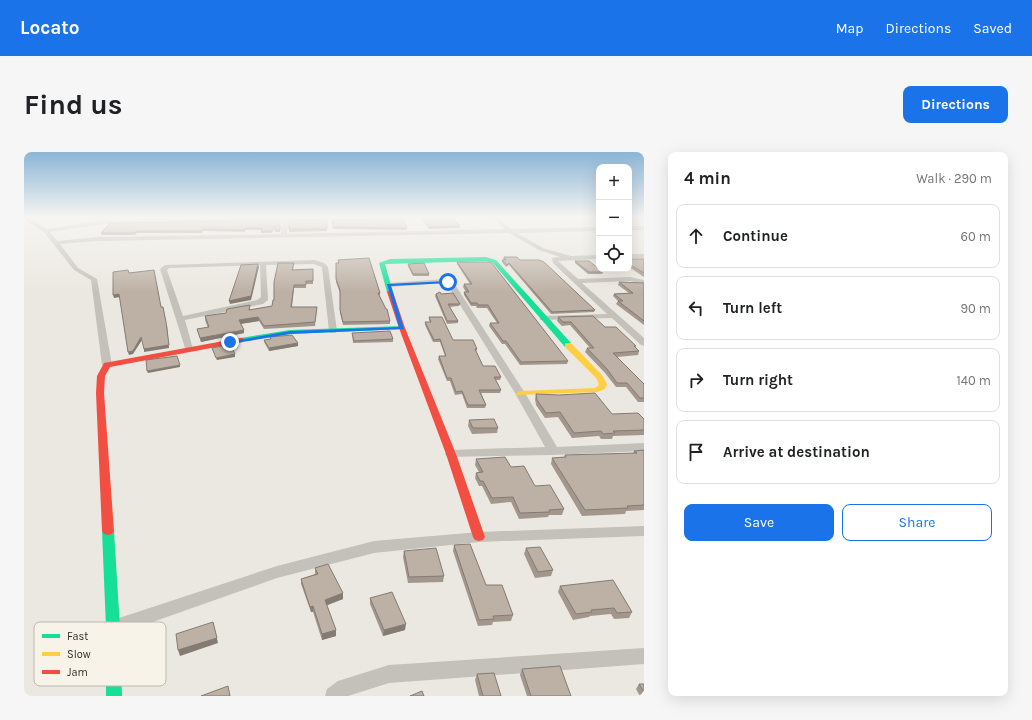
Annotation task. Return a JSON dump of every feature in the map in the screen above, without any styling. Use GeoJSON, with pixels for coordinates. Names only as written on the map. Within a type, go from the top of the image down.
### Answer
{"type":"FeatureCollection","features":[{"type":"Feature","properties":{"kind":"street"},"geometry":{"type":"LineString","coordinates":[[56,243],[61,242]]}},
{"type":"Feature","properties":{"kind":"street"},"geometry":{"type":"LineString","coordinates":[[529,242],[541,250],[570,258]]}},
{"type":"Feature","properties":{"kind":"street"},"geometry":{"type":"LineString","coordinates":[[56,243],[76,269],[94,279],[107,365],[101,376],[100,393],[112,622]]}},
{"type":"Feature","properties":{"kind":"street"},"geometry":{"type":"LineString","coordinates":[[632,256],[644,256]]}},
{"type":"Feature","properties":{"kind":"street"},"geometry":{"type":"LineString","coordinates":[[596,257],[558,258],[554,259],[554,262],[644,343]]}},
{"type":"Feature","properties":{"kind":"street"},"geometry":{"type":"LineString","coordinates":[[478,537],[451,454],[402,328],[382,263],[490,259],[500,266],[543,318],[599,377],[603,384],[598,390],[520,393]]}},
{"type":"Feature","properties":{"kind":"street"},"geometry":{"type":"LineString","coordinates":[[189,349],[163,269],[178,265],[314,262],[324,265],[333,331]]}},
{"type":"Feature","properties":{"kind":"street"},"geometry":{"type":"LineString","coordinates":[[180,319],[260,302],[265,298],[263,264]]}},
{"type":"Feature","properties":{"kind":"street"},"geometry":{"type":"LineString","coordinates":[[576,281],[630,279],[644,282]]}},
{"type":"Feature","properties":{"kind":"street"},"geometry":{"type":"LineString","coordinates":[[389,285],[450,283],[520,393],[553,451]]}},
{"type":"Feature","properties":{"kind":"street"},"geometry":{"type":"LineString","coordinates":[[543,318],[614,316]]}},
{"type":"Feature","properties":{"kind":"street"},"geometry":{"type":"LineString","coordinates":[[107,365],[290,332],[402,328]]}},
{"type":"Feature","properties":{"kind":"street"},"geometry":{"type":"LineString","coordinates":[[451,454],[644,447]]}},
{"type":"Feature","properties":{"kind":"street"},"geometry":{"type":"LineString","coordinates":[[130,622],[277,572],[374,547],[478,537],[644,531]]}},
{"type":"Feature","properties":{"kind":"street"},"geometry":{"type":"LineString","coordinates":[[334,696],[344,687],[389,674],[644,656]]}},
{"type":"Feature","properties":{"kind":"street"},"geometry":{"type":"LineString","coordinates":[[114,686],[114,696]]}},
{"type":"Feature","properties":{"kind":"building"},"geometry":{"type":"Polygon","coordinates":[[[504,257],[517,257],[520,260],[539,260],[544,262],[595,310],[552,312],[509,263],[507,265],[502,260],[506,260],[504,257]]]}},
{"type":"Feature","properties":{"kind":"building"},"geometry":{"type":"Polygon","coordinates":[[[369,258],[380,293],[378,293],[387,309],[390,321],[343,322],[340,310],[340,290],[336,279],[336,263],[339,263],[338,260],[369,258]]]}},
{"type":"Feature","properties":{"kind":"building"},"geometry":{"type":"Polygon","coordinates":[[[632,259],[644,259],[644,273],[632,266],[632,259]]]}},
{"type":"Feature","properties":{"kind":"building"},"geometry":{"type":"Polygon","coordinates":[[[575,261],[589,261],[596,266],[596,272],[589,272],[575,261]]]}},
{"type":"Feature","properties":{"kind":"building"},"geometry":{"type":"Polygon","coordinates":[[[457,262],[491,262],[568,361],[521,362],[506,341],[503,341],[490,323],[499,323],[488,305],[471,303],[464,292],[469,292],[464,284],[472,284],[457,262]]]}},
{"type":"Feature","properties":{"kind":"building"},"geometry":{"type":"Polygon","coordinates":[[[278,263],[294,263],[292,270],[313,269],[313,281],[306,281],[306,285],[294,285],[291,307],[317,307],[315,322],[264,326],[258,317],[239,320],[244,330],[200,338],[197,329],[209,327],[205,316],[226,313],[227,309],[250,305],[249,310],[272,306],[274,300],[274,282],[278,263]]]}},
{"type":"Feature","properties":{"kind":"building"},"geometry":{"type":"Polygon","coordinates":[[[424,263],[429,274],[413,274],[408,264],[424,263]]]}},
{"type":"Feature","properties":{"kind":"building"},"geometry":{"type":"Polygon","coordinates":[[[258,264],[251,296],[229,301],[241,265],[258,264]]]}},
{"type":"Feature","properties":{"kind":"building"},"geometry":{"type":"Polygon","coordinates":[[[128,270],[129,273],[154,270],[161,307],[163,307],[166,322],[169,345],[144,349],[141,337],[133,351],[128,352],[119,294],[113,295],[113,272],[128,270]]]}},
{"type":"Feature","properties":{"kind":"building"},"geometry":{"type":"Polygon","coordinates":[[[619,282],[644,283],[644,321],[618,301],[623,301],[614,294],[633,293],[619,282]]]}},
{"type":"Feature","properties":{"kind":"building"},"geometry":{"type":"Polygon","coordinates":[[[440,292],[441,294],[453,293],[460,304],[448,304],[458,321],[447,321],[436,294],[440,292]]]}},
{"type":"Feature","properties":{"kind":"building"},"geometry":{"type":"Polygon","coordinates":[[[593,316],[605,327],[616,327],[636,346],[634,346],[639,351],[613,353],[644,384],[644,398],[640,398],[627,383],[617,383],[607,369],[587,348],[594,348],[571,322],[563,322],[558,317],[593,316]]]}},
{"type":"Feature","properties":{"kind":"building"},"geometry":{"type":"Polygon","coordinates":[[[429,317],[442,317],[453,340],[473,340],[477,349],[475,349],[483,366],[495,366],[501,377],[494,377],[501,390],[479,390],[486,405],[468,405],[462,391],[456,392],[451,378],[447,378],[439,356],[446,356],[440,339],[434,340],[425,322],[431,322],[429,317]]]}},
{"type":"Feature","properties":{"kind":"building"},"geometry":{"type":"Polygon","coordinates":[[[390,331],[393,339],[354,341],[352,333],[390,331]]]}},
{"type":"Feature","properties":{"kind":"building"},"geometry":{"type":"Polygon","coordinates":[[[292,335],[298,343],[269,348],[264,340],[271,339],[270,337],[292,335]]]}},
{"type":"Feature","properties":{"kind":"building"},"geometry":{"type":"Polygon","coordinates":[[[230,344],[235,354],[216,358],[212,348],[230,344]]]}},
{"type":"Feature","properties":{"kind":"building"},"geometry":{"type":"Polygon","coordinates":[[[177,356],[180,365],[147,371],[146,360],[177,356]]]}},
{"type":"Feature","properties":{"kind":"building"},"geometry":{"type":"Polygon","coordinates":[[[595,393],[612,414],[638,413],[644,419],[644,430],[613,431],[615,433],[603,434],[601,431],[574,433],[560,412],[546,413],[537,400],[536,394],[559,395],[595,393]]]}},
{"type":"Feature","properties":{"kind":"building"},"geometry":{"type":"Polygon","coordinates":[[[494,419],[498,428],[473,428],[469,420],[494,419]]]}},
{"type":"Feature","properties":{"kind":"building"},"geometry":{"type":"Polygon","coordinates":[[[644,450],[644,505],[627,506],[628,508],[585,510],[552,458],[566,457],[565,455],[637,453],[634,451],[644,450]]]}},
{"type":"Feature","properties":{"kind":"building"},"geometry":{"type":"Polygon","coordinates":[[[505,457],[511,467],[524,466],[535,486],[550,485],[564,509],[549,510],[550,512],[520,513],[513,497],[492,498],[483,481],[480,481],[476,473],[483,472],[476,459],[505,457]]]}},
{"type":"Feature","properties":{"kind":"building"},"geometry":{"type":"Polygon","coordinates":[[[470,544],[486,585],[502,585],[513,615],[493,616],[494,619],[479,620],[454,545],[470,544]]]}},
{"type":"Feature","properties":{"kind":"building"},"geometry":{"type":"Polygon","coordinates":[[[540,547],[553,570],[538,572],[526,548],[540,547]]]}},
{"type":"Feature","properties":{"kind":"building"},"geometry":{"type":"Polygon","coordinates":[[[436,548],[444,576],[409,577],[404,551],[436,548]]]}},
{"type":"Feature","properties":{"kind":"building"},"geometry":{"type":"Polygon","coordinates":[[[328,564],[343,593],[325,600],[336,630],[322,634],[313,606],[310,607],[301,579],[318,574],[315,568],[328,564]]]}},
{"type":"Feature","properties":{"kind":"building"},"geometry":{"type":"Polygon","coordinates":[[[613,580],[632,612],[617,613],[614,608],[591,610],[592,612],[576,614],[560,586],[613,580]]]}},
{"type":"Feature","properties":{"kind":"building"},"geometry":{"type":"Polygon","coordinates":[[[392,592],[406,624],[384,630],[370,598],[392,592]]]}},
{"type":"Feature","properties":{"kind":"building"},"geometry":{"type":"Polygon","coordinates":[[[213,622],[217,638],[178,650],[176,634],[213,622]]]}},
{"type":"Feature","properties":{"kind":"building"},"geometry":{"type":"Polygon","coordinates":[[[560,666],[571,696],[531,696],[522,669],[560,666]]]}},
{"type":"Feature","properties":{"kind":"building"},"geometry":{"type":"Polygon","coordinates":[[[494,673],[501,696],[483,696],[477,674],[494,673]]]}},
{"type":"Feature","properties":{"kind":"building"},"geometry":{"type":"Polygon","coordinates":[[[639,684],[644,684],[644,692],[639,684]]]}},
{"type":"Feature","properties":{"kind":"building"},"geometry":{"type":"Polygon","coordinates":[[[228,686],[230,696],[201,696],[228,686]]]}},
{"type":"Feature","properties":{"kind":"building"},"geometry":{"type":"Polygon","coordinates":[[[422,691],[424,696],[410,696],[422,691]]]}},
{"type":"Feature","properties":{"kind":"traffic: fast"},"geometry":{"type":"LineString","coordinates":[[390,292],[382,263],[390,261],[486,259],[494,261],[568,345]]}},
{"type":"Feature","properties":{"kind":"traffic: fast"},"geometry":{"type":"LineString","coordinates":[[240,340],[290,332],[402,328]]}},
{"type":"Feature","properties":{"kind":"traffic: fast"},"geometry":{"type":"LineString","coordinates":[[108,531],[113,622]]}},
{"type":"Feature","properties":{"kind":"traffic: fast"},"geometry":{"type":"LineString","coordinates":[[114,686],[114,696]]}},
{"type":"Feature","properties":{"kind":"traffic: slow"},"geometry":{"type":"LineString","coordinates":[[520,393],[597,390],[602,387],[603,384],[599,377],[568,345]]}},
{"type":"Feature","properties":{"kind":"traffic: jam"},"geometry":{"type":"LineString","coordinates":[[390,292],[402,328],[451,454],[479,537]]}},
{"type":"Feature","properties":{"kind":"traffic: jam"},"geometry":{"type":"LineString","coordinates":[[108,531],[100,393],[101,376],[107,365],[240,340]]}},
{"type":"Feature","properties":{"kind":"route"},"geometry":{"type":"LineString","coordinates":[[230,342],[290,332],[402,328],[389,285],[448,282]]}}]}
